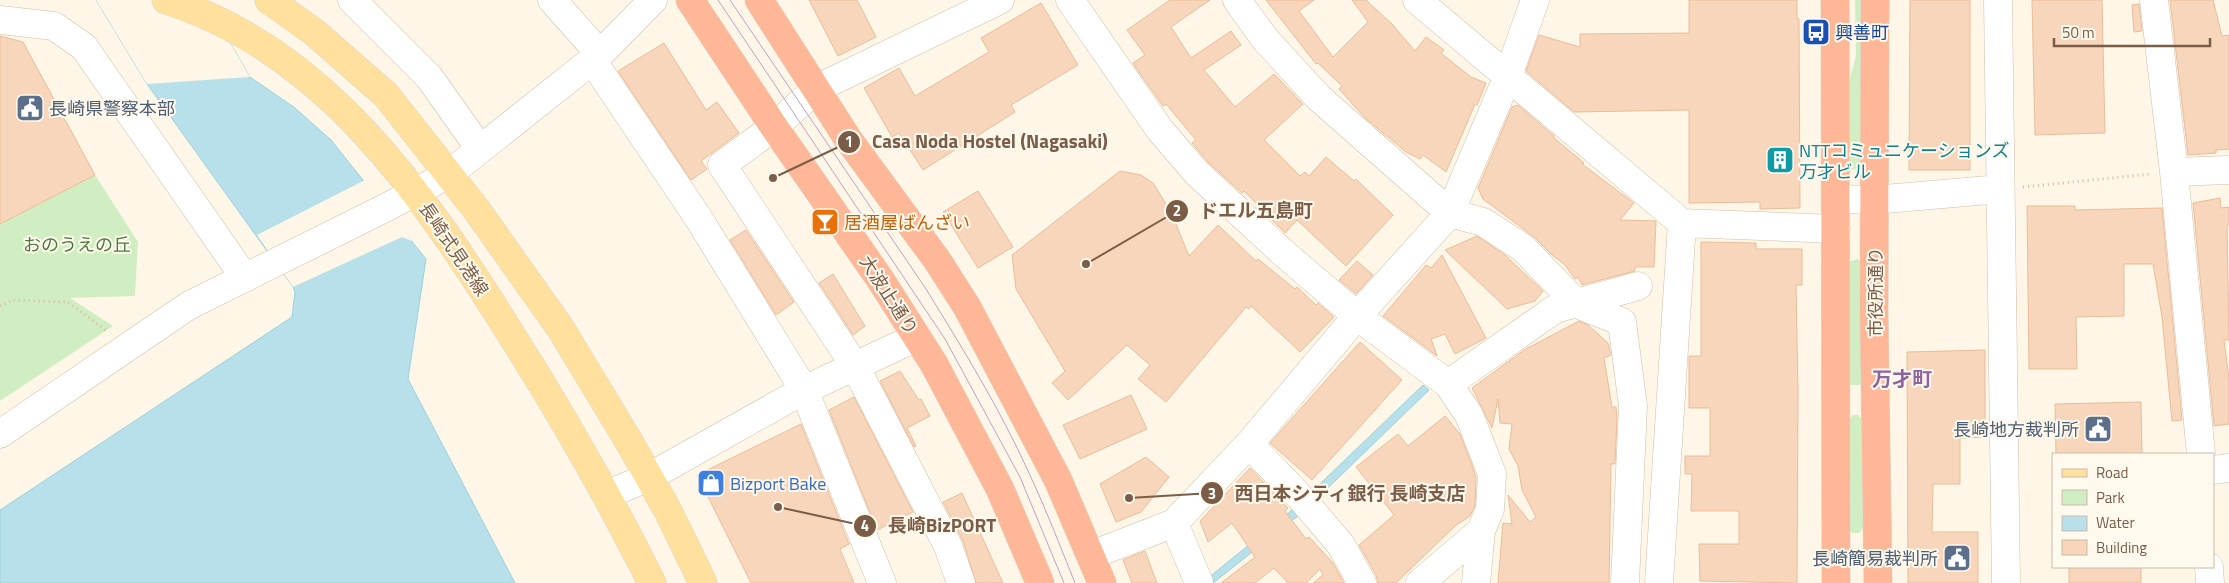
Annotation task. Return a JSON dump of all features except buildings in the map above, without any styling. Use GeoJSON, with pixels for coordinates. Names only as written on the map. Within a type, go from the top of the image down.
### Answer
{"type":"FeatureCollection","features":[{"type":"Feature","properties":{"kind":"highway","name":"大波止通り"},"geometry":{"type":"LineString","coordinates":[[690,0],[774,127],[880,279],[934,364],[1000,489],[1040,583]]}},
{"type":"Feature","properties":{"kind":"highway"},"geometry":{"type":"LineString","coordinates":[[759,0],[848,139],[938,260],[967,307],[1058,480],[1092,554],[1102,583]]}},
{"type":"Feature","properties":{"kind":"highway"},"geometry":{"type":"LineString","coordinates":[[1835,0],[1836,583]]}},
{"type":"Feature","properties":{"kind":"highway","name":"市役所通り"},"geometry":{"type":"LineString","coordinates":[[1875,0],[1874,200],[1878,583]]}},
{"type":"Feature","properties":{"kind":"main road","name":"長崎式見港線"},"geometry":{"type":"LineString","coordinates":[[166,0],[212,17],[275,54],[323,91],[389,157],[438,222],[512,335],[606,494],[652,583]]}},
{"type":"Feature","properties":{"kind":"main road"},"geometry":{"type":"LineString","coordinates":[[269,0],[321,38],[386,95],[449,174],[561,329],[649,477],[703,583]]}},
{"type":"Feature","properties":{"kind":"street"},"geometry":{"type":"LineString","coordinates":[[352,0],[430,76],[480,149]]}},
{"type":"Feature","properties":{"kind":"street"},"geometry":{"type":"LineString","coordinates":[[552,0],[596,57],[699,219],[804,390],[882,583]]}},
{"type":"Feature","properties":{"kind":"street"},"geometry":{"type":"LineString","coordinates":[[0,434],[188,306],[449,174],[596,57],[653,0]]}},
{"type":"Feature","properties":{"kind":"street"},"geometry":{"type":"LineString","coordinates":[[961,583],[948,546],[855,366],[722,165],[774,127],[816,89],[964,8],[1000,0]]}},
{"type":"Feature","properties":{"kind":"street"},"geometry":{"type":"LineString","coordinates":[[1070,0],[1160,130],[1196,172],[1280,250],[1357,316],[1448,384],[1469,415],[1492,474],[1490,509],[1481,531],[1476,583]]}},
{"type":"Feature","properties":{"kind":"street"},"geometry":{"type":"LineString","coordinates":[[1237,0],[1265,39],[1319,98],[1450,213],[1483,222],[1523,248],[1577,304],[1622,322],[1633,406],[1625,583]]}},
{"type":"Feature","properties":{"kind":"street"},"geometry":{"type":"LineString","coordinates":[[1418,0],[1682,223],[1836,229]]}},
{"type":"Feature","properties":{"kind":"street"},"geometry":{"type":"LineString","coordinates":[[1092,554],[1174,523],[1249,444],[1357,316],[1450,213],[1508,76],[1535,0]]}},
{"type":"Feature","properties":{"kind":"street"},"geometry":{"type":"LineString","coordinates":[[1998,0],[2006,583]]}},
{"type":"Feature","properties":{"kind":"street"},"geometry":{"type":"LineString","coordinates":[[2154,0],[2174,172],[2201,453]]}},
{"type":"Feature","properties":{"kind":"street"},"geometry":{"type":"LineString","coordinates":[[0,20],[54,26],[84,47],[245,278]]}},
{"type":"Feature","properties":{"kind":"street"},"geometry":{"type":"LineString","coordinates":[[2174,172],[2229,170]]}},
{"type":"Feature","properties":{"kind":"street"},"geometry":{"type":"LineString","coordinates":[[1836,199],[1874,200],[2000,189]]}},
{"type":"Feature","properties":{"kind":"street"},"geometry":{"type":"LineString","coordinates":[[1659,583],[1682,223]]}},
{"type":"Feature","properties":{"kind":"street"},"geometry":{"type":"LineString","coordinates":[[1448,384],[1555,309],[1638,286]]}},
{"type":"Feature","properties":{"kind":"street"},"geometry":{"type":"LineString","coordinates":[[606,494],[649,477],[804,390],[917,337]]}},
{"type":"Feature","properties":{"kind":"street"},"geometry":{"type":"LineString","coordinates":[[1249,444],[1301,498],[1341,545],[1362,583]]}},
{"type":"Feature","properties":{"kind":"street"},"geometry":{"type":"LineString","coordinates":[[2214,470],[2229,468]]}},
{"type":"Feature","properties":{"kind":"street"},"geometry":{"type":"LineString","coordinates":[[1174,523],[1199,583]]}},
{"type":"Feature","properties":{"kind":"street"},"geometry":{"type":"LineString","coordinates":[[1420,583],[1481,531]]}},
{"type":"Feature","properties":{"kind":"street"},"geometry":{"type":"LineString","coordinates":[[2209,568],[2210,583]]}},
{"type":"Feature","properties":{"kind":"path"},"geometry":{"type":"LineString","coordinates":[[2000,189],[2174,172]]}},
{"type":"Feature","properties":{"kind":"path"},"geometry":{"type":"LineString","coordinates":[[0,306],[13,300],[68,302],[107,330],[123,350]]}},
{"type":"Feature","properties":{"kind":"green space"},"geometry":{"type":"Polygon","coordinates":[[[1855,0],[1863,0],[1864,166],[1853,169],[1846,167],[1845,96],[1856,56],[1855,0]]]}},
{"type":"Feature","properties":{"kind":"green space","name":"おのうえの丘"},"geometry":{"type":"Polygon","coordinates":[[[95,175],[138,242],[135,296],[70,298],[113,326],[0,401],[0,224],[95,175]]]}},
{"type":"Feature","properties":{"kind":"green space"},"geometry":{"type":"Polygon","coordinates":[[[1858,259],[1861,262],[1862,381],[1859,385],[1850,385],[1846,382],[1847,262],[1858,259]]]}},
{"type":"Feature","properties":{"kind":"green space"},"geometry":{"type":"Polygon","coordinates":[[[1853,415],[1858,415],[1861,418],[1863,528],[1859,533],[1852,533],[1847,530],[1849,419],[1853,415]]]}},
{"type":"Feature","properties":{"kind":"water"},"geometry":{"type":"Polygon","coordinates":[[[96,0],[205,0],[250,77],[295,108],[331,140],[426,259],[408,379],[515,583],[0,583],[0,510],[292,317],[295,292],[293,287],[147,84],[96,0]]]}},
{"type":"Feature","properties":{"kind":"water"},"geometry":{"type":"Polygon","coordinates":[[[1423,385],[1429,390],[1303,512],[1213,583],[1208,578],[1297,506],[1423,385]]]}},
{"type":"Feature","properties":{"kind":"pier"},"geometry":{"type":"Polygon","coordinates":[[[96,0],[205,0],[250,77],[147,84],[96,0]]]}},
{"type":"Feature","properties":{"kind":"pier"},"geometry":{"type":"Polygon","coordinates":[[[365,180],[412,241],[402,237],[293,287],[257,235],[365,180]]]}},
{"type":"Feature","properties":{"kind":"tram line"},"geometry":{"type":"LineString","coordinates":[[718,0],[945,339],[1020,477],[1064,583]]}},
{"type":"Feature","properties":{"kind":"tram line"},"geometry":{"type":"LineString","coordinates":[[730,0],[926,289],[967,357],[1018,449],[1075,583]]}},
{"type":"Feature","properties":{"kind":"place","name":"興善町"},"geometry":{"type":"Point","coordinates":[1816,32]}},
{"type":"Feature","properties":{"kind":"place","name":"長崎県警察本部"},"geometry":{"type":"Point","coordinates":[30,108]}},
{"type":"Feature","properties":{"kind":"place","name":"NTTコミュニケーションズ 万才ビル"},"geometry":{"type":"Point","coordinates":[1780,160]}},
{"type":"Feature","properties":{"kind":"place","name":"Casa Noda Hostel (Nagasaki)"},"geometry":{"type":"Point","coordinates":[773,178]}},
{"type":"Feature","properties":{"kind":"place","name":"居酒屋ばんざい"},"geometry":{"type":"Point","coordinates":[825,222]}},
{"type":"Feature","properties":{"kind":"place","name":"ドエル五島町"},"geometry":{"type":"Point","coordinates":[1086,264]}},
{"type":"Feature","properties":{"kind":"place","name":"長崎地方裁判所"},"geometry":{"type":"Point","coordinates":[2098,429]}},
{"type":"Feature","properties":{"kind":"place","name":"Bizport Bake"},"geometry":{"type":"Point","coordinates":[711,483]}},
{"type":"Feature","properties":{"kind":"place","name":"西日本シティ銀行 長崎支店"},"geometry":{"type":"Point","coordinates":[1129,498]}},
{"type":"Feature","properties":{"kind":"place","name":"長崎BizPORT"},"geometry":{"type":"Point","coordinates":[778,507]}},
{"type":"Feature","properties":{"kind":"place","name":"長崎簡易裁判所"},"geometry":{"type":"Point","coordinates":[1957,558]}},
{"type":"Feature","properties":{"kind":"district","name":"万才町"},"geometry":{"type":"Point","coordinates":[1902,378]}}]}
